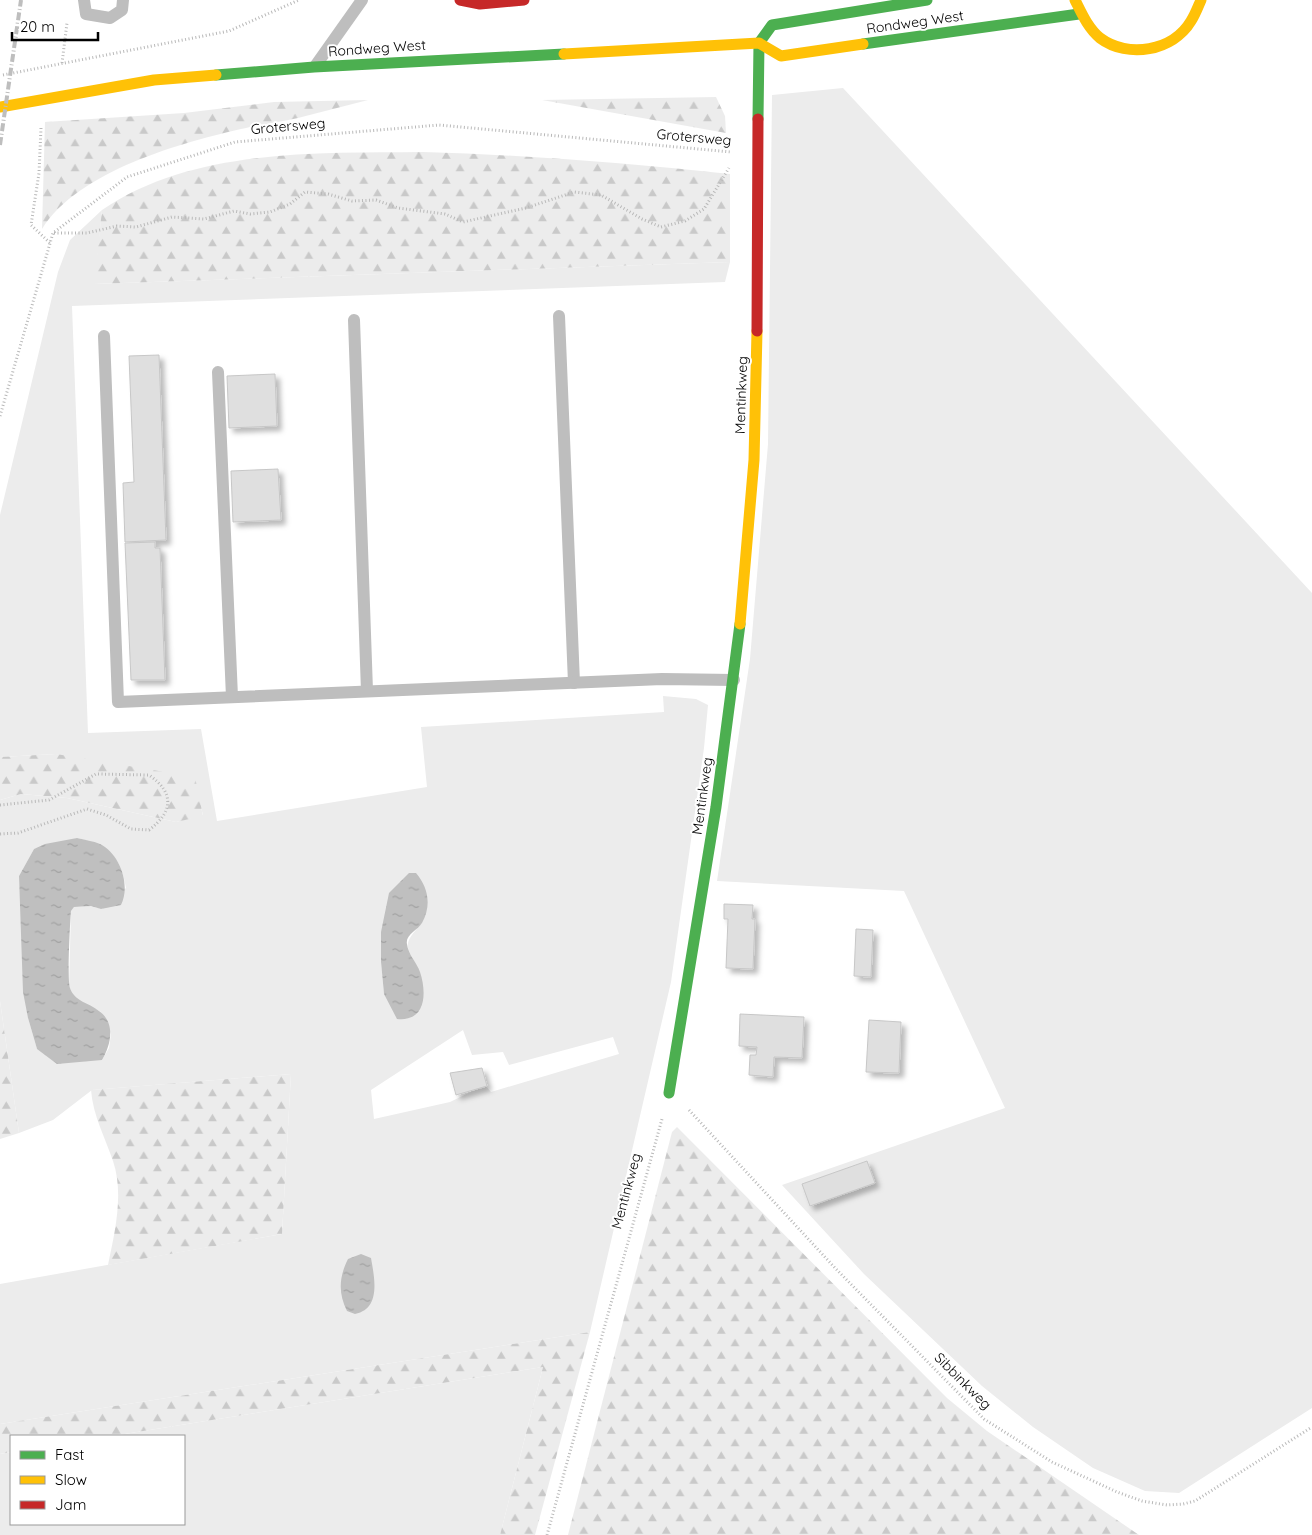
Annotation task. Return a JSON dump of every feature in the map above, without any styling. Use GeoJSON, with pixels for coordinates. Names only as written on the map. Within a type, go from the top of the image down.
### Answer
{"type":"FeatureCollection","features":[{"type":"Feature","properties":{"kind":"main road"},"geometry":{"type":"LineString","coordinates":[[460,0],[480,4],[524,0]]}},
{"type":"Feature","properties":{"kind":"main road","name":"Rondweg West"},"geometry":{"type":"LineString","coordinates":[[759,43],[772,25],[927,0]]}},
{"type":"Feature","properties":{"kind":"main road"},"geometry":{"type":"LineString","coordinates":[[1075,0],[1079,14],[1091,31],[1108,44],[1128,50],[1149,50],[1169,43],[1186,31],[1197,13],[1201,0]]}},
{"type":"Feature","properties":{"kind":"main road","name":"Rondweg West"},"geometry":{"type":"LineString","coordinates":[[0,107],[154,80],[314,67],[759,43],[781,56],[1079,14]]}},
{"type":"Feature","properties":{"kind":"main road","name":"Mentinkweg"},"geometry":{"type":"LineString","coordinates":[[669,1093],[703,892],[734,680],[750,520],[758,367],[756,155],[759,43]]}},
{"type":"Feature","properties":{"kind":"lane"},"geometry":{"type":"LineString","coordinates":[[84,0],[86,14],[110,18],[122,10],[123,0]]}},
{"type":"Feature","properties":{"kind":"lane"},"geometry":{"type":"LineString","coordinates":[[314,67],[362,0]]}},
{"type":"Feature","properties":{"kind":"lane"},"geometry":{"type":"LineString","coordinates":[[559,316],[574,683]]}},
{"type":"Feature","properties":{"kind":"lane"},"geometry":{"type":"LineString","coordinates":[[354,320],[367,691]]}},
{"type":"Feature","properties":{"kind":"lane"},"geometry":{"type":"LineString","coordinates":[[104,336],[118,702],[662,679],[734,680]]}},
{"type":"Feature","properties":{"kind":"lane"},"geometry":{"type":"LineString","coordinates":[[218,372],[232,697]]}},
{"type":"Feature","properties":{"kind":"path"},"geometry":{"type":"LineString","coordinates":[[0,76],[229,32],[299,0]]}},
{"type":"Feature","properties":{"kind":"path"},"geometry":{"type":"LineString","coordinates":[[62,63],[68,15],[86,14]]}},
{"type":"Feature","properties":{"kind":"path"},"geometry":{"type":"LineString","coordinates":[[42,99],[39,173],[31,225],[50,243]]}},
{"type":"Feature","properties":{"kind":"path","name":"Grotersweg"},"geometry":{"type":"LineString","coordinates":[[53,233],[127,177],[235,142],[439,125],[739,153]]}},
{"type":"Feature","properties":{"kind":"path"},"geometry":{"type":"LineString","coordinates":[[0,416],[53,233],[86,233],[117,226],[136,227],[172,217],[204,220],[234,211],[250,214],[270,212],[290,204],[305,192],[328,194],[352,201],[376,200],[398,208],[446,214],[463,222],[526,208],[574,192],[601,196],[642,220],[661,228],[685,221],[704,209],[734,161]]}},
{"type":"Feature","properties":{"kind":"path"},"geometry":{"type":"LineString","coordinates":[[0,805],[49,800],[96,774],[149,775],[166,790],[168,799],[167,811],[160,821],[149,830],[132,829],[106,814],[87,809],[18,833],[0,834]]}},
{"type":"Feature","properties":{"kind":"path","name":"Sibbinkweg"},"geometry":{"type":"LineString","coordinates":[[669,1093],[693,1113],[836,1269],[984,1418],[1052,1462],[1142,1502],[1167,1505],[1183,1504],[1195,1501],[1312,1426]]}},
{"type":"Feature","properties":{"kind":"path","name":"Mentinkweg"},"geometry":{"type":"LineString","coordinates":[[547,1535],[669,1093]]}},
{"type":"Feature","properties":{"kind":"green space"},"geometry":{"type":"Polygon","coordinates":[[[843,88],[1312,593],[1312,1408],[1179,1493],[1145,1491],[1093,1468],[1033,1427],[982,1386],[864,1274],[782,1185],[1005,1108],[904,891],[717,881],[750,659],[768,444],[772,95],[843,88]]]}},
{"type":"Feature","properties":{"kind":"green space"},"geometry":{"type":"Polygon","coordinates":[[[716,97],[725,116],[726,133],[542,100],[716,97]]]}},
{"type":"Feature","properties":{"kind":"green space"},"geometry":{"type":"Polygon","coordinates":[[[368,100],[298,118],[220,134],[134,162],[105,175],[80,191],[58,209],[42,229],[45,122],[184,113],[274,102],[368,100]]]}},
{"type":"Feature","properties":{"kind":"green space"},"geometry":{"type":"Polygon","coordinates":[[[423,152],[576,160],[730,174],[730,262],[94,284],[102,210],[138,190],[176,175],[216,165],[257,158],[299,154],[423,152]]]}},
{"type":"Feature","properties":{"kind":"green space"},"geometry":{"type":"Polygon","coordinates":[[[102,210],[95,284],[730,262],[725,282],[72,306],[88,733],[201,729],[217,821],[427,787],[421,727],[664,712],[663,696],[696,699],[708,705],[704,748],[671,982],[590,1332],[0,1424],[0,1284],[282,1234],[291,1074],[92,1090],[53,1120],[19,1133],[0,1001],[0,800],[21,794],[67,798],[176,822],[203,815],[200,803],[56,754],[0,757],[0,515],[58,272],[70,240],[102,210]],[[78,838],[34,849],[19,876],[28,1018],[37,1049],[102,1060],[109,1048],[111,1034],[101,1012],[74,998],[69,986],[71,911],[74,907],[91,906],[102,909],[126,888],[117,860],[105,849],[78,838]],[[422,923],[381,932],[384,994],[420,973],[409,951],[408,942],[422,923]],[[463,1030],[371,1090],[374,1119],[450,1102],[485,1085],[491,1092],[619,1054],[613,1037],[509,1065],[503,1052],[472,1055],[463,1030]]]}},
{"type":"Feature","properties":{"kind":"green space"},"geometry":{"type":"Polygon","coordinates":[[[56,754],[195,777],[203,816],[176,822],[67,798],[21,794],[0,800],[0,757],[56,754]]]}},
{"type":"Feature","properties":{"kind":"green space"},"geometry":{"type":"Polygon","coordinates":[[[0,1001],[19,1133],[0,1139],[0,1001]]]}},
{"type":"Feature","properties":{"kind":"green space"},"geometry":{"type":"Polygon","coordinates":[[[291,1074],[282,1234],[108,1265],[117,1213],[118,1186],[113,1161],[97,1118],[91,1090],[291,1074]]]}},
{"type":"Feature","properties":{"kind":"green space"},"geometry":{"type":"Polygon","coordinates":[[[677,1127],[947,1398],[987,1431],[1139,1535],[568,1535],[672,1132],[677,1127]]]}},
{"type":"Feature","properties":{"kind":"green space"},"geometry":{"type":"Polygon","coordinates":[[[590,1332],[535,1535],[500,1535],[543,1367],[118,1435],[10,1435],[10,1452],[0,1454],[0,1424],[590,1332]]]}},
{"type":"Feature","properties":{"kind":"green space"},"geometry":{"type":"Polygon","coordinates":[[[543,1367],[500,1535],[0,1535],[0,1454],[10,1452],[10,1525],[185,1525],[185,1435],[118,1435],[543,1367]]]}},
{"type":"Feature","properties":{"kind":"water"},"geometry":{"type":"Polygon","coordinates":[[[77,838],[100,844],[113,855],[122,871],[125,888],[121,905],[101,909],[91,906],[74,907],[71,911],[70,988],[78,999],[95,1008],[104,1016],[110,1028],[110,1034],[108,1048],[102,1060],[57,1064],[37,1049],[28,1018],[23,992],[19,876],[34,849],[45,844],[77,838]]]}},
{"type":"Feature","properties":{"kind":"water"},"geometry":{"type":"Polygon","coordinates":[[[409,873],[416,873],[420,878],[426,890],[428,903],[422,923],[410,935],[407,941],[409,951],[420,972],[423,997],[419,1011],[414,1016],[407,1019],[397,1019],[384,994],[381,932],[389,893],[409,873]]]}},
{"type":"Feature","properties":{"kind":"water"},"geometry":{"type":"Polygon","coordinates":[[[361,1254],[371,1258],[374,1274],[374,1291],[373,1299],[369,1306],[364,1311],[355,1314],[347,1311],[344,1304],[341,1279],[348,1259],[361,1254]]]}},
{"type":"Feature","properties":{"kind":"building"},"geometry":{"type":"Polygon","coordinates":[[[159,355],[166,540],[125,542],[123,483],[134,482],[129,356],[159,355]]]}},
{"type":"Feature","properties":{"kind":"building"},"geometry":{"type":"Polygon","coordinates":[[[275,374],[277,426],[229,428],[227,376],[275,374]]]}},
{"type":"Feature","properties":{"kind":"building"},"geometry":{"type":"Polygon","coordinates":[[[278,469],[281,520],[233,522],[231,471],[278,469]]]}},
{"type":"Feature","properties":{"kind":"building"},"geometry":{"type":"Polygon","coordinates":[[[155,542],[155,548],[160,548],[165,680],[131,680],[125,543],[155,542]]]}},
{"type":"Feature","properties":{"kind":"building"},"geometry":{"type":"Polygon","coordinates":[[[724,904],[753,905],[752,919],[755,919],[753,969],[726,968],[728,919],[724,919],[724,904]]]}},
{"type":"Feature","properties":{"kind":"building"},"geometry":{"type":"Polygon","coordinates":[[[856,929],[873,930],[871,977],[854,976],[856,929]]]}},
{"type":"Feature","properties":{"kind":"building"},"geometry":{"type":"Polygon","coordinates":[[[740,1014],[804,1017],[802,1058],[774,1057],[773,1077],[749,1075],[750,1055],[756,1055],[757,1047],[739,1046],[740,1014]]]}},
{"type":"Feature","properties":{"kind":"building"},"geometry":{"type":"Polygon","coordinates":[[[869,1020],[901,1022],[899,1073],[866,1072],[869,1020]]]}},
{"type":"Feature","properties":{"kind":"building"},"geometry":{"type":"Polygon","coordinates":[[[482,1068],[487,1086],[456,1095],[450,1073],[482,1068]]]}},
{"type":"Feature","properties":{"kind":"building"},"geometry":{"type":"Polygon","coordinates":[[[867,1161],[875,1183],[810,1206],[802,1184],[867,1161]]]}},
{"type":"Feature","properties":{"kind":"railway"},"geometry":{"type":"LineString","coordinates":[[0,145],[21,0]]}},
{"type":"Feature","properties":{"kind":"traffic: fast"},"geometry":{"type":"LineString","coordinates":[[759,43],[772,25],[927,0]]}},
{"type":"Feature","properties":{"kind":"traffic: fast"},"geometry":{"type":"LineString","coordinates":[[863,44],[1079,14]]}},
{"type":"Feature","properties":{"kind":"traffic: fast"},"geometry":{"type":"LineString","coordinates":[[758,119],[759,43]]}},
{"type":"Feature","properties":{"kind":"traffic: fast"},"geometry":{"type":"LineString","coordinates":[[216,75],[314,67],[564,54]]}},
{"type":"Feature","properties":{"kind":"traffic: fast"},"geometry":{"type":"LineString","coordinates":[[669,1093],[716,807],[740,624]]}},
{"type":"Feature","properties":{"kind":"traffic: slow"},"geometry":{"type":"LineString","coordinates":[[1075,0],[1083,16],[1100,38],[1111,45],[1136,50],[1149,49],[1173,39],[1191,21],[1201,0]]}},
{"type":"Feature","properties":{"kind":"traffic: slow"},"geometry":{"type":"LineString","coordinates":[[564,54],[759,43],[781,56],[863,44]]}},
{"type":"Feature","properties":{"kind":"traffic: slow"},"geometry":{"type":"LineString","coordinates":[[0,107],[154,80],[216,75]]}},
{"type":"Feature","properties":{"kind":"traffic: slow"},"geometry":{"type":"LineString","coordinates":[[740,624],[754,460],[757,331]]}},
{"type":"Feature","properties":{"kind":"traffic: jam"},"geometry":{"type":"LineString","coordinates":[[460,0],[480,4],[524,0]]}},
{"type":"Feature","properties":{"kind":"traffic: jam"},"geometry":{"type":"LineString","coordinates":[[757,331],[758,119]]}}]}
